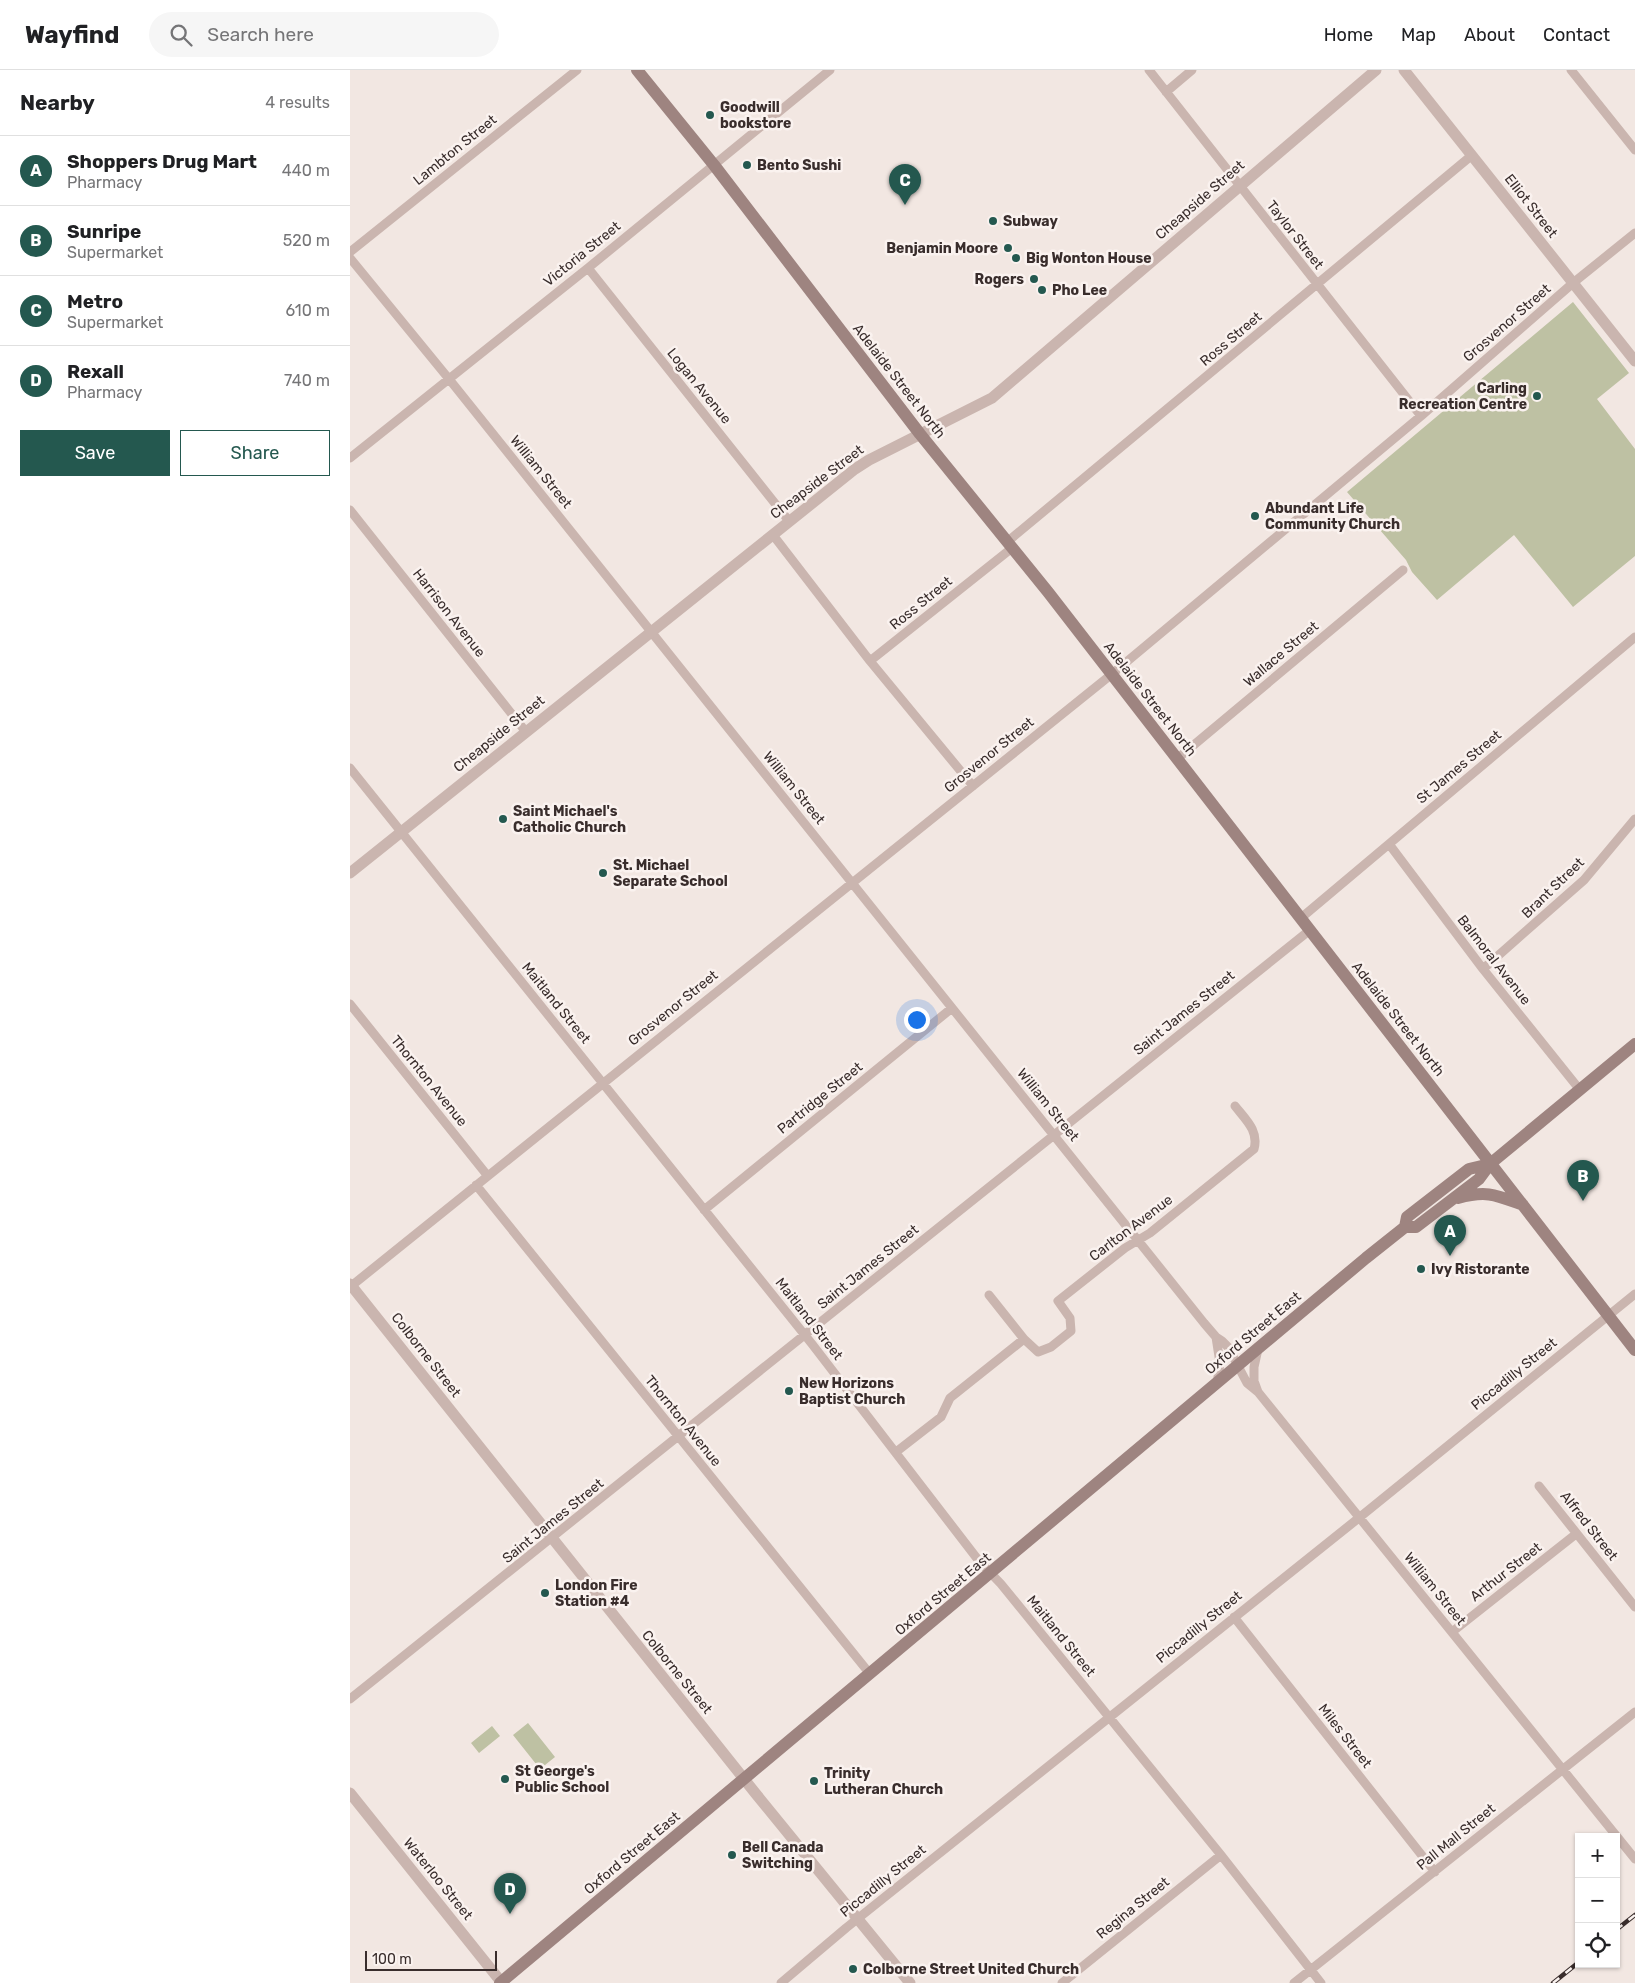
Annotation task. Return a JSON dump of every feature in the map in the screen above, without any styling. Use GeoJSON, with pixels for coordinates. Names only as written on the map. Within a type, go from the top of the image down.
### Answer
{"type":"FeatureCollection","features":[{"type":"Feature","properties":{"kind":"main road","name":"Adelaide Street North"},"geometry":{"type":"LineString","coordinates":[[637,70],[714,165],[920,434],[1112,674],[1635,1350]]}},
{"type":"Feature","properties":{"kind":"main road","name":"Oxford Street East"},"geometry":{"type":"LineString","coordinates":[[501,1983],[1366,1258],[1405,1227],[1416,1227],[1479,1179],[1490,1164],[1635,1044]]}},
{"type":"Feature","properties":{"kind":"main road","name":"Oxford Street East"},"geometry":{"type":"LineString","coordinates":[[1405,1227],[1407,1217],[1469,1169],[1490,1164]]}},
{"type":"Feature","properties":{"kind":"main road"},"geometry":{"type":"LineString","coordinates":[[1453,1199],[1474,1194],[1491,1194],[1523,1205]]}},
{"type":"Feature","properties":{"kind":"street","name":"Lambton Street"},"geometry":{"type":"LineString","coordinates":[[350,252],[577,70]]}},
{"type":"Feature","properties":{"kind":"street","name":"Victoria Street"},"geometry":{"type":"LineString","coordinates":[[350,458],[588,268],[830,70]]}},
{"type":"Feature","properties":{"kind":"street","name":"Taylor Street"},"geometry":{"type":"LineString","coordinates":[[1149,70],[1421,416]]}},
{"type":"Feature","properties":{"kind":"street"},"geometry":{"type":"LineString","coordinates":[[1166,92],[1192,70]]}},
{"type":"Feature","properties":{"kind":"street","name":"Cheapside Street"},"geometry":{"type":"LineString","coordinates":[[350,873],[865,462],[992,398],[1376,70]]}},
{"type":"Feature","properties":{"kind":"street","name":"Elliot Street"},"geometry":{"type":"LineString","coordinates":[[1404,70],[1635,361]]}},
{"type":"Feature","properties":{"kind":"street"},"geometry":{"type":"LineString","coordinates":[[1571,70],[1635,150]]}},
{"type":"Feature","properties":{"kind":"street","name":"Ross Street"},"geometry":{"type":"LineString","coordinates":[[870,661],[1471,156]]}},
{"type":"Feature","properties":{"kind":"street","name":"Grosvenor Street"},"geometry":{"type":"LineString","coordinates":[[350,1285],[1112,674],[1421,416],[1573,284],[1635,233]]}},
{"type":"Feature","properties":{"kind":"street","name":"William Street"},"geometry":{"type":"LineString","coordinates":[[350,258],[1216,1337],[1222,1340],[1228,1347],[1246,1382],[1258,1392],[1360,1517],[1635,1859]]}},
{"type":"Feature","properties":{"kind":"street","name":"Logan Avenue"},"geometry":{"type":"LineString","coordinates":[[588,268],[789,521]]}},
{"type":"Feature","properties":{"kind":"street","name":"Harrison Avenue"},"geometry":{"type":"LineString","coordinates":[[350,510],[526,732]]}},
{"type":"Feature","properties":{"kind":"street"},"geometry":{"type":"LineString","coordinates":[[773,535],[870,661],[973,786]]}},
{"type":"Feature","properties":{"kind":"street","name":"Wallace Street"},"geometry":{"type":"LineString","coordinates":[[1178,759],[1402,570]]}},
{"type":"Feature","properties":{"kind":"street","name":"St James Street"},"geometry":{"type":"LineString","coordinates":[[1300,918],[1635,637]]}},
{"type":"Feature","properties":{"kind":"street","name":"Maitland Street"},"geometry":{"type":"LineString","coordinates":[[350,768],[805,1335],[991,1573],[1221,1855],[1320,1983]]}},
{"type":"Feature","properties":{"kind":"street","name":"Brant Street"},"geometry":{"type":"LineString","coordinates":[[1483,969],[1584,880],[1635,819]]}},
{"type":"Feature","properties":{"kind":"street","name":"Balmoral Avenue"},"geometry":{"type":"LineString","coordinates":[[1389,844],[1483,969],[1580,1090]]}},
{"type":"Feature","properties":{"kind":"street","name":"Saint James Street"},"geometry":{"type":"LineString","coordinates":[[350,1700],[1310,930]]}},
{"type":"Feature","properties":{"kind":"street","name":"Thornton Avenue"},"geometry":{"type":"LineString","coordinates":[[350,1004],[487,1175]]}},
{"type":"Feature","properties":{"kind":"street","name":"Partridge Street"},"geometry":{"type":"LineString","coordinates":[[704,1210],[952,1008]]}},
{"type":"Feature","properties":{"kind":"street","name":"Carlton Avenue"},"geometry":{"type":"LineString","coordinates":[[989,1295],[1024,1339],[1038,1352],[1051,1347],[1071,1331],[1070,1318],[1058,1301],[1125,1248],[1150,1233],[1254,1150],[1256,1141],[1254,1130],[1235,1106]]}},
{"type":"Feature","properties":{"kind":"street","name":"Thornton Avenue"},"geometry":{"type":"LineString","coordinates":[[476,1185],[870,1674]]}},
{"type":"Feature","properties":{"kind":"street","name":"Colborne Street"},"geometry":{"type":"LineString","coordinates":[[350,1285],[744,1779],[910,1983]]}},
{"type":"Feature","properties":{"kind":"street","name":"Piccadilly Street"},"geometry":{"type":"LineString","coordinates":[[780,1983],[857,1919],[1360,1517],[1635,1294]]}},
{"type":"Feature","properties":{"kind":"street"},"geometry":{"type":"LineString","coordinates":[[1216,1337],[1220,1363],[1217,1384]]}},
{"type":"Feature","properties":{"kind":"street"},"geometry":{"type":"LineString","coordinates":[[896,1452],[941,1417],[950,1398],[1024,1339]]}},
{"type":"Feature","properties":{"kind":"street"},"geometry":{"type":"LineString","coordinates":[[1258,1392],[1254,1381],[1254,1367],[1259,1349]]}},
{"type":"Feature","properties":{"kind":"street","name":"Alfred Street"},"geometry":{"type":"LineString","coordinates":[[1539,1486],[1635,1608]]}},
{"type":"Feature","properties":{"kind":"street","name":"Arthur Street"},"geometry":{"type":"LineString","coordinates":[[1452,1632],[1576,1534]]}},
{"type":"Feature","properties":{"kind":"street","name":"Miles Street"},"geometry":{"type":"LineString","coordinates":[[1234,1617],[1435,1872]]}},
{"type":"Feature","properties":{"kind":"street","name":"Pall Mall Street"},"geometry":{"type":"LineString","coordinates":[[1294,1983],[1635,1712]]}},
{"type":"Feature","properties":{"kind":"street","name":"Waterloo Street"},"geometry":{"type":"LineString","coordinates":[[350,1793],[501,1983]]}},
{"type":"Feature","properties":{"kind":"street","name":"Regina Street"},"geometry":{"type":"LineString","coordinates":[[1062,1983],[1221,1855]]}},
{"type":"Feature","properties":{"kind":"green space"},"geometry":{"type":"Polygon","coordinates":[[[1573,302],[1629,373],[1597,399],[1635,449],[1635,556],[1573,607],[1514,535],[1437,600],[1412,572],[1406,560],[1347,492],[1573,302]]]}},
{"type":"Feature","properties":{"kind":"green space"},"geometry":{"type":"Polygon","coordinates":[[[528,1723],[555,1757],[540,1769],[513,1735],[528,1723]]]}},
{"type":"Feature","properties":{"kind":"green space"},"geometry":{"type":"Polygon","coordinates":[[[492,1726],[500,1736],[479,1753],[471,1743],[492,1726]]]}},
{"type":"Feature","properties":{"kind":"railway"},"geometry":{"type":"LineString","coordinates":[[1620,1927],[1635,1915]]}},
{"type":"Feature","properties":{"kind":"railway"},"geometry":{"type":"LineString","coordinates":[[1553,1983],[1575,1965]]}},
{"type":"Feature","properties":{"kind":"place","name":"Goodwill bookstore"},"geometry":{"type":"Point","coordinates":[710,115]}},
{"type":"Feature","properties":{"kind":"place","name":"Bento Sushi"},"geometry":{"type":"Point","coordinates":[747,165]}},
{"type":"Feature","properties":{"kind":"place","name":"Metro"},"geometry":{"type":"Point","coordinates":[905,205]}},
{"type":"Feature","properties":{"kind":"place","name":"Subway"},"geometry":{"type":"Point","coordinates":[993,221]}},
{"type":"Feature","properties":{"kind":"place","name":"Benjamin Moore"},"geometry":{"type":"Point","coordinates":[1008,248]}},
{"type":"Feature","properties":{"kind":"place","name":"Big Wonton House"},"geometry":{"type":"Point","coordinates":[1016,258]}},
{"type":"Feature","properties":{"kind":"place","name":"Rogers"},"geometry":{"type":"Point","coordinates":[1034,279]}},
{"type":"Feature","properties":{"kind":"place","name":"Pho Lee"},"geometry":{"type":"Point","coordinates":[1042,290]}},
{"type":"Feature","properties":{"kind":"place","name":"Carling Recreation Centre"},"geometry":{"type":"Point","coordinates":[1537,396]}},
{"type":"Feature","properties":{"kind":"place","name":"Abundant Life Community Church"},"geometry":{"type":"Point","coordinates":[1255,516]}},
{"type":"Feature","properties":{"kind":"place","name":"Saint Michael's Catholic Church"},"geometry":{"type":"Point","coordinates":[503,819]}},
{"type":"Feature","properties":{"kind":"place","name":"St. Michael Separate School"},"geometry":{"type":"Point","coordinates":[603,873]}},
{"type":"Feature","properties":{"kind":"place","name":"Sunripe"},"geometry":{"type":"Point","coordinates":[1583,1201]}},
{"type":"Feature","properties":{"kind":"place","name":"Shoppers Drug Mart"},"geometry":{"type":"Point","coordinates":[1450,1256]}},
{"type":"Feature","properties":{"kind":"place","name":"Ivy Ristorante"},"geometry":{"type":"Point","coordinates":[1421,1269]}},
{"type":"Feature","properties":{"kind":"place","name":"New Horizons Baptist Church"},"geometry":{"type":"Point","coordinates":[789,1391]}},
{"type":"Feature","properties":{"kind":"place","name":"London Fire Station #4"},"geometry":{"type":"Point","coordinates":[545,1593]}},
{"type":"Feature","properties":{"kind":"place","name":"St George's Public School"},"geometry":{"type":"Point","coordinates":[505,1779]}},
{"type":"Feature","properties":{"kind":"place","name":"Trinity Lutheran Church"},"geometry":{"type":"Point","coordinates":[814,1781]}},
{"type":"Feature","properties":{"kind":"place","name":"Bell Canada Switching"},"geometry":{"type":"Point","coordinates":[732,1855]}},
{"type":"Feature","properties":{"kind":"place","name":"Rexall"},"geometry":{"type":"Point","coordinates":[510,1914]}},
{"type":"Feature","properties":{"kind":"place","name":"Colborne Street United Church"},"geometry":{"type":"Point","coordinates":[853,1969]}}]}
